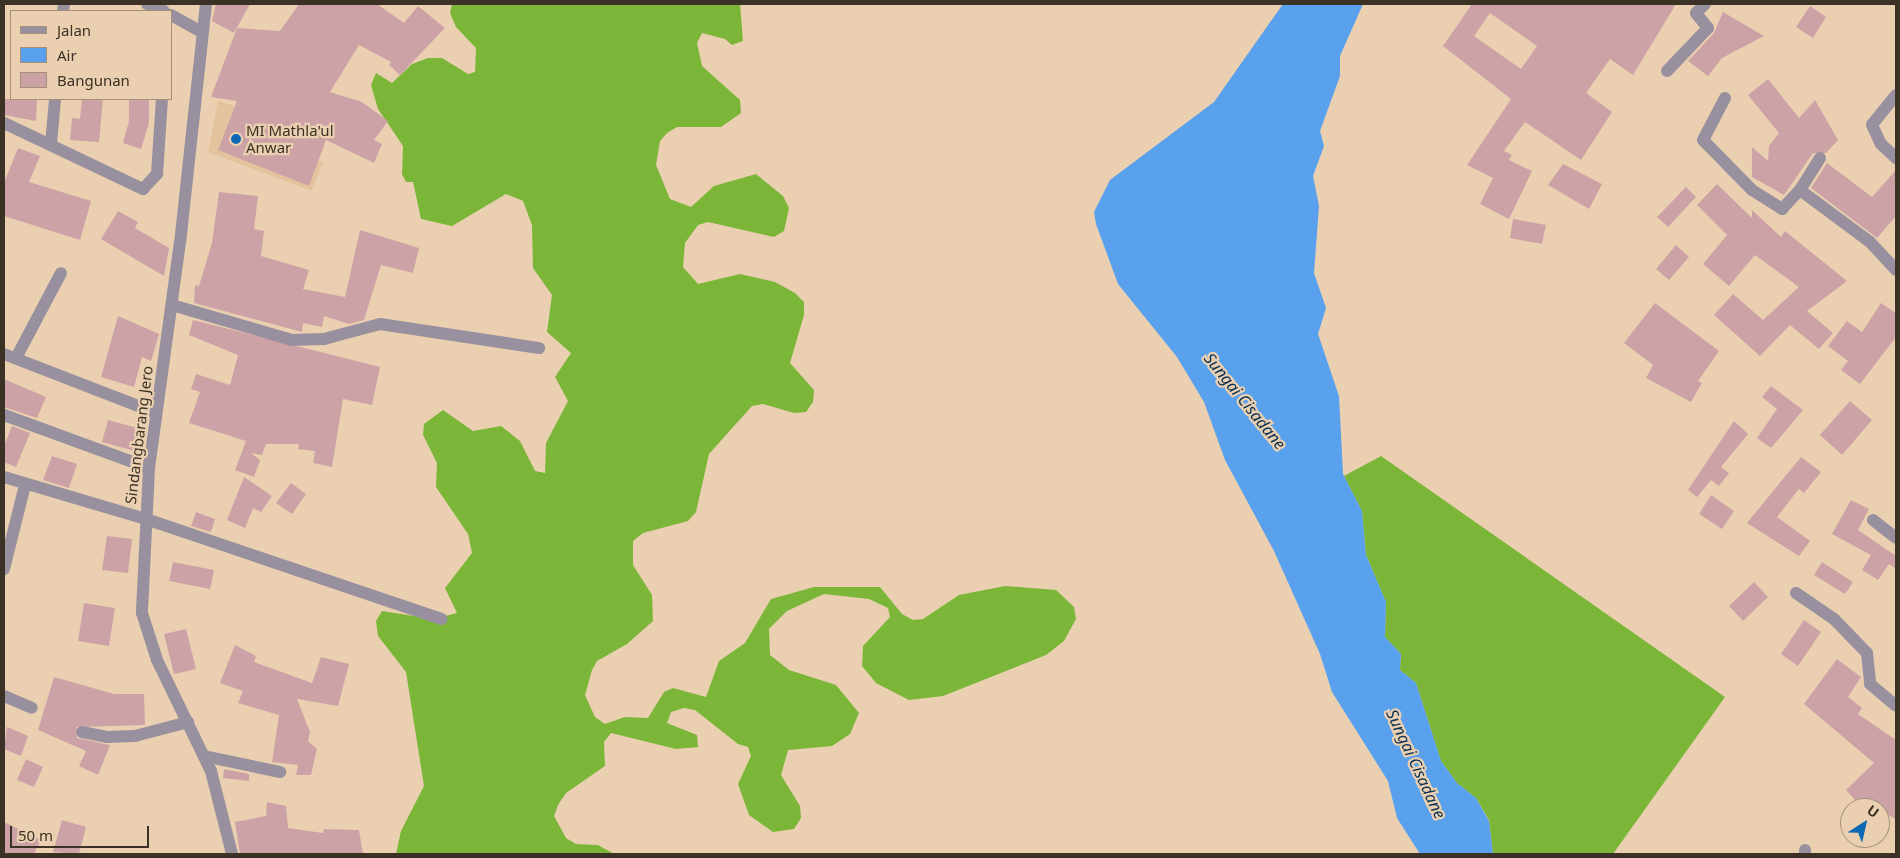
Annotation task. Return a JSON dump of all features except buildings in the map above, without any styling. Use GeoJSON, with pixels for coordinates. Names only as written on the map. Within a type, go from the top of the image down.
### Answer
{"type":"FeatureCollection","features":[{"type":"Feature","properties":{"kind":"street"},"geometry":{"type":"LineString","coordinates":[[147,4],[162,10]]}},
{"type":"Feature","properties":{"kind":"street","name":"Sindangbarang Jero"},"geometry":{"type":"LineString","coordinates":[[206,4],[172,305],[149,468],[142,613],[157,660],[204,756],[218,793],[232,854]]}},
{"type":"Feature","properties":{"kind":"street"},"geometry":{"type":"LineString","coordinates":[[1666,71],[1708,28],[1696,13],[1705,4]]}},
{"type":"Feature","properties":{"kind":"street"},"geometry":{"type":"LineString","coordinates":[[172,16],[202,32]]}},
{"type":"Feature","properties":{"kind":"street"},"geometry":{"type":"LineString","coordinates":[[1896,95],[1872,125],[1881,144],[1896,158]]}},
{"type":"Feature","properties":{"kind":"street"},"geometry":{"type":"LineString","coordinates":[[1725,98],[1703,140],[1752,190],[1782,209],[1800,190],[1820,158]]}},
{"type":"Feature","properties":{"kind":"street"},"geometry":{"type":"LineString","coordinates":[[51,144],[55,100]]}},
{"type":"Feature","properties":{"kind":"street"},"geometry":{"type":"LineString","coordinates":[[4,123],[144,189],[157,174],[162,100]]}},
{"type":"Feature","properties":{"kind":"street"},"geometry":{"type":"LineString","coordinates":[[1800,190],[1870,242],[1896,270]]}},
{"type":"Feature","properties":{"kind":"street"},"geometry":{"type":"LineString","coordinates":[[16,358],[61,274]]}},
{"type":"Feature","properties":{"kind":"street"},"geometry":{"type":"LineString","coordinates":[[172,305],[292,340],[324,339],[380,324],[539,348]]}},
{"type":"Feature","properties":{"kind":"street"},"geometry":{"type":"LineString","coordinates":[[4,354],[156,413]]}},
{"type":"Feature","properties":{"kind":"street"},"geometry":{"type":"LineString","coordinates":[[4,416],[149,468]]}},
{"type":"Feature","properties":{"kind":"street"},"geometry":{"type":"LineString","coordinates":[[4,477],[25,485],[146,519],[442,619]]}},
{"type":"Feature","properties":{"kind":"street"},"geometry":{"type":"LineString","coordinates":[[4,569],[25,485]]}},
{"type":"Feature","properties":{"kind":"street"},"geometry":{"type":"LineString","coordinates":[[1873,520],[1896,538]]}},
{"type":"Feature","properties":{"kind":"street"},"geometry":{"type":"LineString","coordinates":[[1796,592],[1834,620],[1868,653],[1870,684],[1896,706]]}},
{"type":"Feature","properties":{"kind":"street"},"geometry":{"type":"LineString","coordinates":[[4,696],[32,708]]}},
{"type":"Feature","properties":{"kind":"street"},"geometry":{"type":"LineString","coordinates":[[82,732],[107,738],[135,736],[188,722]]}},
{"type":"Feature","properties":{"kind":"street"},"geometry":{"type":"LineString","coordinates":[[204,756],[280,772]]}},
{"type":"Feature","properties":{"kind":"shaded area","name":"MI Mathla'ul Anwar"},"geometry":{"type":"Polygon","coordinates":[[[218,101],[244,109],[280,147],[323,162],[312,191],[208,152],[218,101]]]}},
{"type":"Feature","properties":{"kind":"green space"},"geometry":{"type":"Polygon","coordinates":[[[452,4],[740,4],[743,41],[732,45],[725,39],[702,33],[697,43],[702,66],[740,100],[741,113],[721,127],[677,127],[667,133],[660,141],[656,165],[670,199],[691,207],[714,186],[756,174],[783,196],[789,208],[784,231],[774,237],[708,222],[698,225],[685,243],[683,267],[698,284],[740,274],[775,282],[795,293],[804,302],[804,315],[790,363],[814,390],[813,402],[806,412],[794,413],[763,404],[752,406],[709,454],[696,512],[688,521],[643,533],[633,541],[633,565],[652,595],[653,621],[627,644],[597,661],[592,670],[585,695],[595,717],[605,724],[625,717],[648,718],[664,692],[673,688],[706,697],[719,661],[745,643],[771,599],[814,587],[880,587],[902,614],[913,620],[923,619],[959,595],[1005,586],[1056,590],[1074,607],[1076,619],[1064,641],[1046,655],[943,696],[909,700],[876,683],[862,666],[863,646],[890,617],[888,608],[869,599],[824,594],[787,611],[769,629],[770,655],[789,670],[836,685],[859,713],[850,734],[832,746],[788,750],[781,775],[800,806],[801,818],[794,829],[773,832],[749,815],[738,784],[751,756],[748,747],[738,744],[695,710],[684,708],[671,712],[667,723],[697,735],[698,747],[676,749],[611,733],[604,742],[605,766],[566,793],[558,805],[554,816],[566,838],[576,844],[598,845],[614,854],[396,854],[401,831],[424,786],[406,672],[378,636],[376,621],[382,611],[433,619],[457,613],[445,588],[472,553],[468,534],[436,487],[437,463],[423,435],[424,424],[443,410],[473,431],[501,426],[520,441],[535,471],[545,473],[546,443],[568,401],[555,377],[571,353],[547,332],[552,295],[533,268],[532,225],[523,201],[506,194],[452,226],[421,219],[413,182],[406,182],[402,174],[403,146],[378,109],[371,85],[376,73],[392,83],[412,64],[428,58],[442,58],[468,74],[475,72],[476,48],[456,27],[450,13],[452,4]]]}},
{"type":"Feature","properties":{"kind":"green space"},"geometry":{"type":"Polygon","coordinates":[[[1381,456],[1725,697],[1613,854],[1493,854],[1489,820],[1476,798],[1457,783],[1441,761],[1416,683],[1400,670],[1401,654],[1385,637],[1386,602],[1366,555],[1362,511],[1344,476],[1381,456]]]}},
{"type":"Feature","properties":{"kind":"water","name":"Sungai Cisadane"},"geometry":{"type":"Polygon","coordinates":[[[1283,4],[1363,4],[1340,56],[1340,76],[1320,131],[1324,146],[1313,176],[1319,206],[1314,273],[1326,308],[1318,334],[1339,396],[1343,474],[1362,511],[1366,555],[1386,602],[1385,637],[1401,654],[1400,670],[1416,683],[1441,761],[1457,783],[1476,798],[1489,821],[1493,854],[1420,854],[1397,818],[1388,781],[1332,692],[1320,654],[1274,551],[1225,460],[1204,402],[1177,357],[1118,284],[1096,224],[1094,212],[1110,180],[1214,102],[1283,4]]]}},
{"type":"Feature","properties":{"kind":"place","name":"MI Mathla'ul Anwar"},"geometry":{"type":"Point","coordinates":[236,139]}}]}
